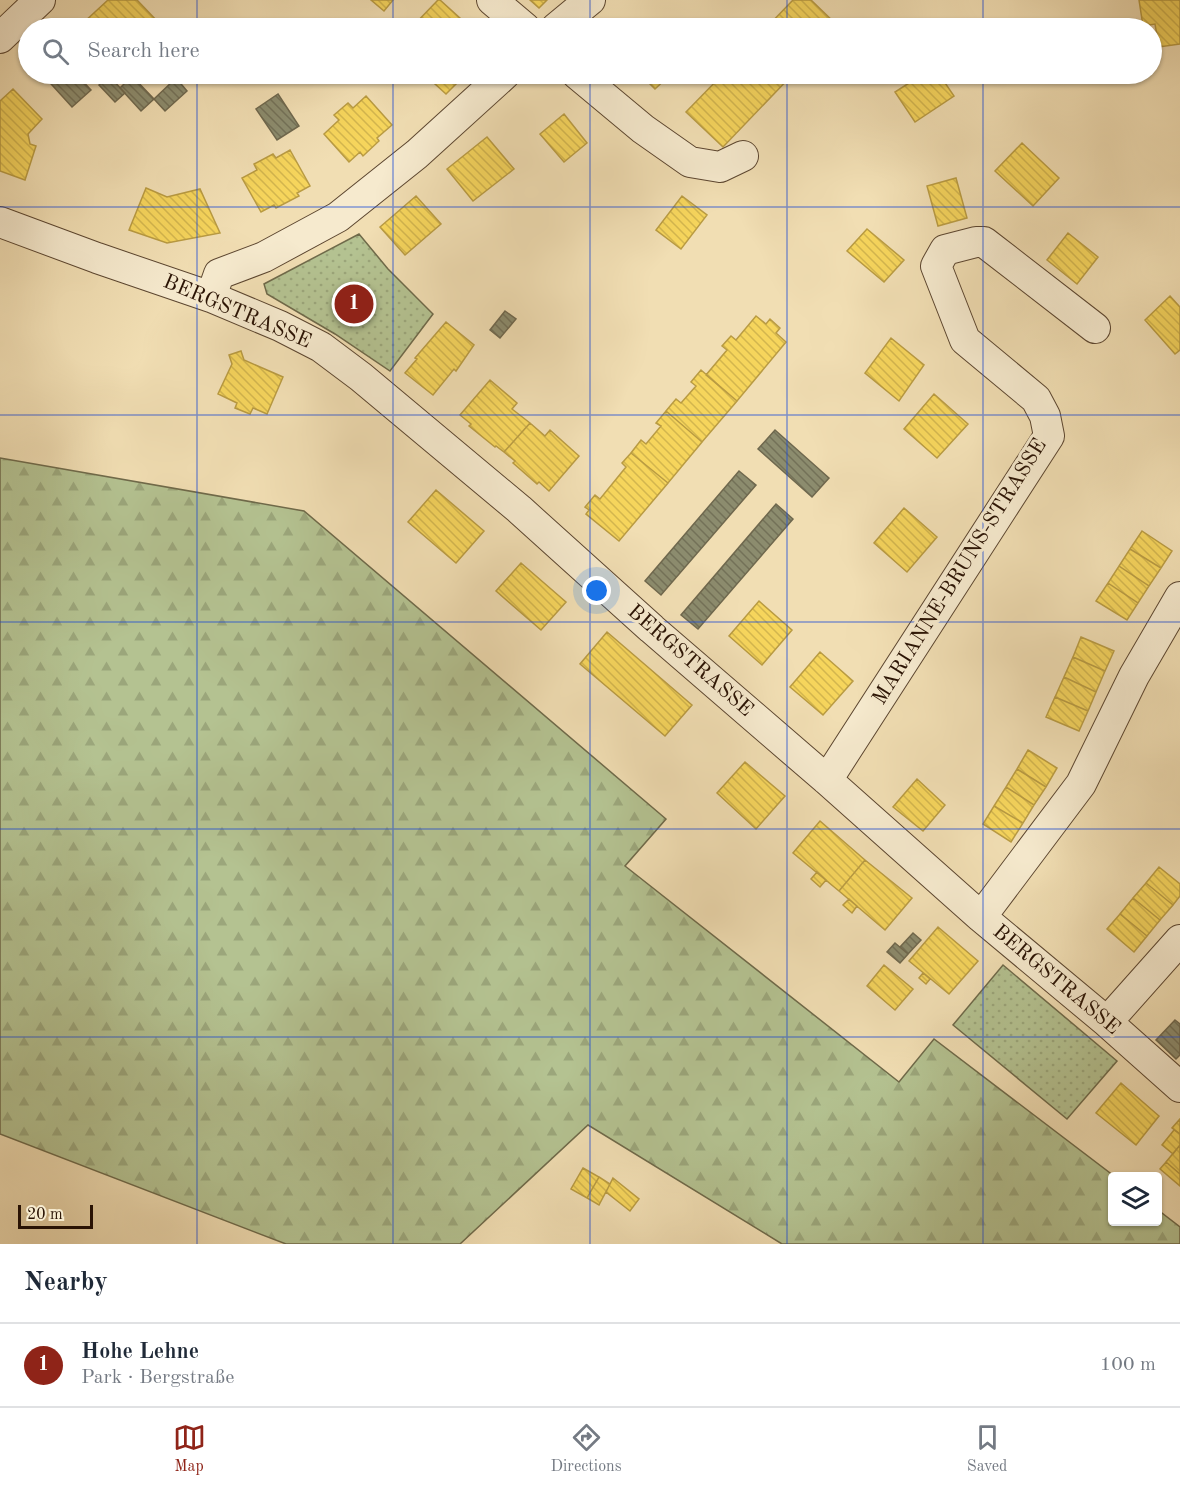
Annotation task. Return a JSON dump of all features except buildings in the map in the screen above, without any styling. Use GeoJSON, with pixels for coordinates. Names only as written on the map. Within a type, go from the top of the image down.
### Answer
{"type":"FeatureCollection","features":[{"type":"Feature","properties":{"kind":"street"},"geometry":{"type":"LineString","coordinates":[[21,18],[40,0]]}},
{"type":"Feature","properties":{"kind":"street"},"geometry":{"type":"LineString","coordinates":[[492,0],[513,18]]}},
{"type":"Feature","properties":{"kind":"street"},"geometry":{"type":"LineString","coordinates":[[568,18],[590,0]]}},
{"type":"Feature","properties":{"kind":"street"},"geometry":{"type":"LineString","coordinates":[[0,38],[18,21]]}},
{"type":"Feature","properties":{"kind":"street"},"geometry":{"type":"LineString","coordinates":[[211,297],[219,274],[264,257],[338,217],[417,154],[494,84]]}},
{"type":"Feature","properties":{"kind":"street"},"geometry":{"type":"LineString","coordinates":[[589,84],[643,129],[690,162],[720,166],[743,156]]}},
{"type":"Feature","properties":{"kind":"street","name":"BERGSTRASSE"},"geometry":{"type":"LineString","coordinates":[[0,222],[211,297],[280,326],[321,347],[519,509],[652,629],[981,917],[1107,1022],[1180,1087]]}},
{"type":"Feature","properties":{"kind":"street","name":"MARIANNE-BRUNS-STRASSE"},"geometry":{"type":"LineString","coordinates":[[827,780],[1049,436],[1046,416],[1036,399],[965,340],[936,266],[945,250],[984,242],[1095,328]]}},
{"type":"Feature","properties":{"kind":"street"},"geometry":{"type":"LineString","coordinates":[[981,917],[1081,784],[1134,676],[1180,597]]}},
{"type":"Feature","properties":{"kind":"street"},"geometry":{"type":"LineString","coordinates":[[1107,1022],[1180,940]]}},
{"type":"Feature","properties":{"kind":"green space"},"geometry":{"type":"Polygon","coordinates":[[[359,234],[388,269],[433,314],[390,371],[335,334],[267,294],[264,284],[359,234]]]}},
{"type":"Feature","properties":{"kind":"green space"},"geometry":{"type":"Polygon","coordinates":[[[0,458],[304,511],[666,819],[625,866],[899,1082],[934,1039],[1109,1172],[1108,1226],[1162,1226],[1162,1213],[1180,1227],[1180,1244],[782,1244],[588,1125],[460,1244],[286,1244],[0,1134],[0,458]]]}},
{"type":"Feature","properties":{"kind":"green space"},"geometry":{"type":"Polygon","coordinates":[[[1003,965],[1117,1061],[1067,1119],[953,1025],[1003,965]]]}},
{"type":"Feature","properties":{"kind":"place","name":"Hohe Lehne"},"geometry":{"type":"Point","coordinates":[354,304]}}]}
